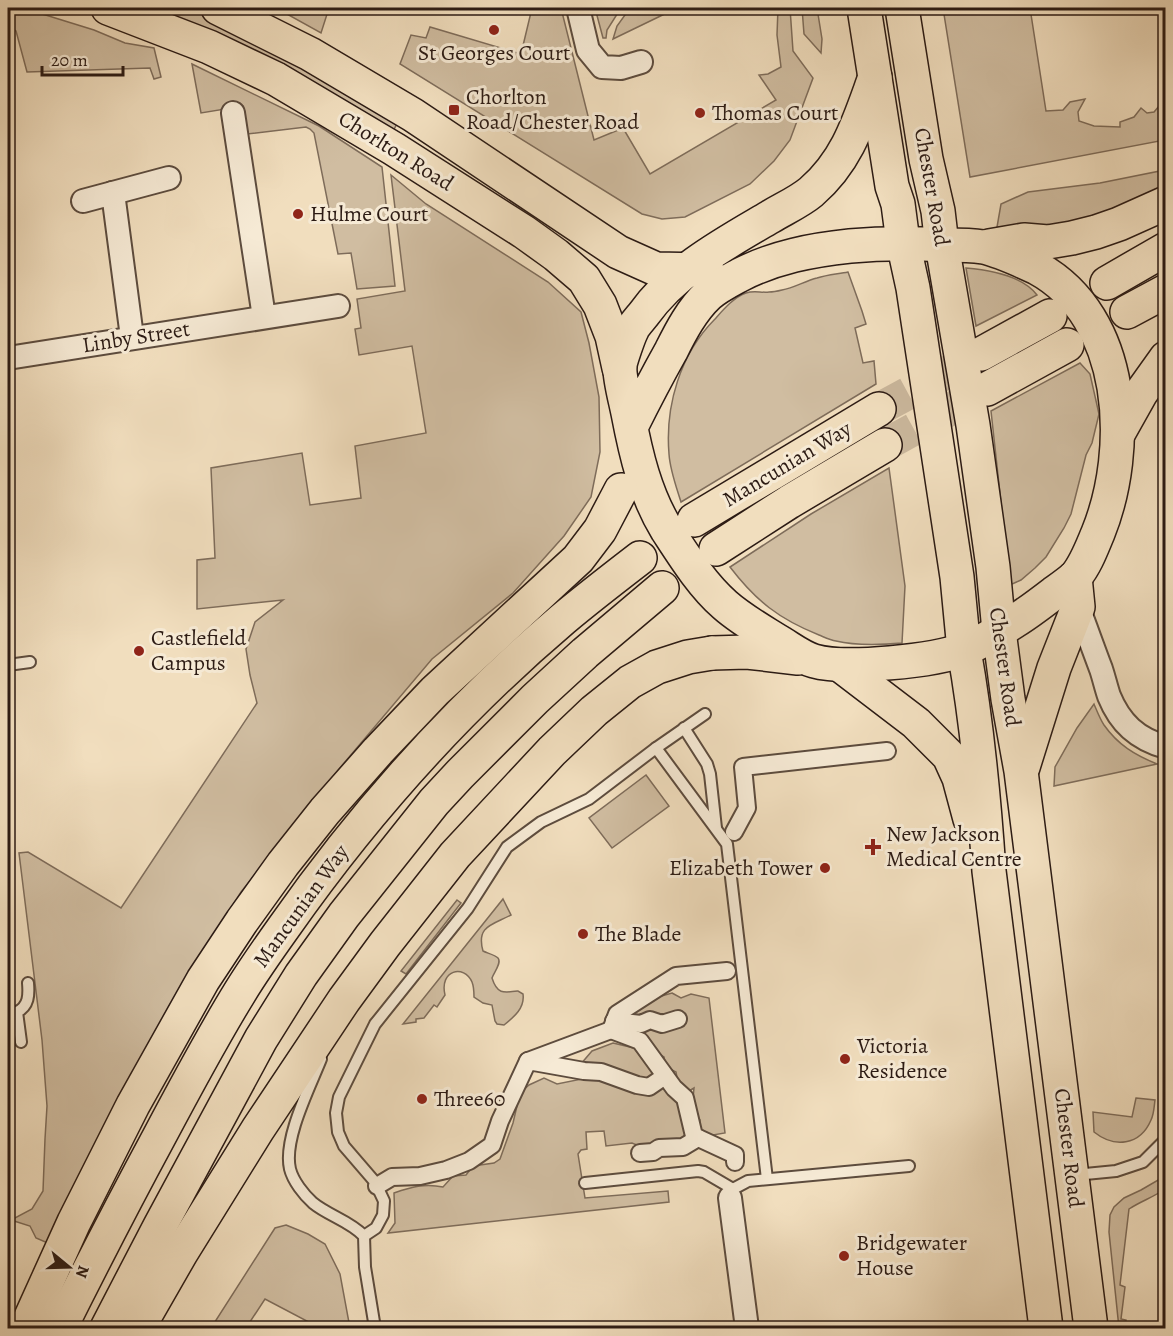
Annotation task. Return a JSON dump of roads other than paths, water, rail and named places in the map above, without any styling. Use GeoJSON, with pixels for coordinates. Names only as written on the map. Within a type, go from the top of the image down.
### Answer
{"type":"FeatureCollection","features":[{"type":"Feature","properties":{"kind":"main road","name":"Chorlton Road"},"geometry":{"type":"LineString","coordinates":[[108,8],[209,47],[276,80],[394,149],[524,232],[584,279],[600,305],[612,336],[640,470],[659,516],[672,537],[709,589],[725,605],[743,619],[825,663],[916,723],[949,756],[959,778],[971,824],[990,871]]}},
{"type":"Feature","properties":{"kind":"main road","name":"Chorlton Road"},"geometry":{"type":"LineString","coordinates":[[218,8],[310,54],[413,115],[618,252],[657,269],[749,270]]}},
{"type":"Feature","properties":{"kind":"main road","name":"Chester Road"},"geometry":{"type":"LineString","coordinates":[[864,8],[892,186],[898,204],[913,288],[956,565],[964,650],[978,745],[990,871],[1046,1329]]}},
{"type":"Feature","properties":{"kind":"main road","name":"Chester Road"},"geometry":{"type":"LineString","coordinates":[[902,8],[973,426],[993,567],[1008,699],[1021,771],[1091,1329]]}},
{"type":"Feature","properties":{"kind":"main road","name":"Chester Road"},"geometry":{"type":"LineString","coordinates":[[619,368],[632,330],[650,304],[685,270],[720,246],[809,194],[834,166],[860,122],[875,77]]}},
{"type":"Feature","properties":{"kind":"main road"},"geometry":{"type":"LineString","coordinates":[[981,247],[1024,240],[1048,242],[1072,238],[1119,224],[1166,203]]}},
{"type":"Feature","properties":{"kind":"main road"},"geometry":{"type":"LineString","coordinates":[[26,1329],[74,1222],[133,1105],[203,980],[249,912],[311,829],[378,751],[435,691],[578,559],[600,530],[621,490],[632,435],[676,340],[694,311],[709,294],[749,270],[771,261],[813,251],[903,242],[981,247],[1012,257],[1039,270],[1060,284],[1085,312],[1096,329],[1105,352],[1116,400],[1118,434],[1112,491],[1104,519],[1076,592],[1021,771]]}},
{"type":"Feature","properties":{"kind":"main road"},"geometry":{"type":"LineString","coordinates":[[1107,283],[1166,249]]}},
{"type":"Feature","properties":{"kind":"main road"},"geometry":{"type":"LineString","coordinates":[[1127,312],[1166,291]]}},
{"type":"Feature","properties":{"kind":"main road"},"geometry":{"type":"LineString","coordinates":[[981,354],[1050,316]]}},
{"type":"Feature","properties":{"kind":"main road"},"geometry":{"type":"LineString","coordinates":[[987,389],[1067,345]]}},
{"type":"Feature","properties":{"kind":"main road"},"geometry":{"type":"LineString","coordinates":[[1118,434],[1141,393],[1166,358]]}},
{"type":"Feature","properties":{"kind":"main road","name":"Mancunian Way"},"geometry":{"type":"LineString","coordinates":[[694,520],[879,409]]}},
{"type":"Feature","properties":{"kind":"main road","name":"Mancunian Way"},"geometry":{"type":"LineString","coordinates":[[716,549],[885,445]]}},
{"type":"Feature","properties":{"kind":"main road","name":"Mancunian Way"},"geometry":{"type":"LineString","coordinates":[[60,1329],[205,1050],[240,991],[306,896],[350,838],[402,777],[471,704],[561,620],[640,558]]}},
{"type":"Feature","properties":{"kind":"main road","name":"Mancunian Way"},"geometry":{"type":"LineString","coordinates":[[107,1329],[261,1039],[301,975],[344,915],[434,802],[476,757],[585,653],[662,588]]}},
{"type":"Feature","properties":{"kind":"main road"},"geometry":{"type":"LineString","coordinates":[[138,1329],[181,1253],[258,1129],[344,1000],[385,944],[455,855],[552,751],[594,711],[630,682],[657,667],[688,657],[712,653],[747,652],[825,663],[925,659],[964,650],[1025,615],[1076,592]]}},
{"type":"Feature","properties":{"kind":"street"},"geometry":{"type":"LineString","coordinates":[[578,8],[588,50],[602,67],[621,68],[641,62]]}},
{"type":"Feature","properties":{"kind":"street"},"geometry":{"type":"LineString","coordinates":[[233,113],[264,317]]}},
{"type":"Feature","properties":{"kind":"street"},"geometry":{"type":"LineString","coordinates":[[83,201],[169,178]]}},
{"type":"Feature","properties":{"kind":"street"},"geometry":{"type":"LineString","coordinates":[[113,193],[132,337]]}},
{"type":"Feature","properties":{"kind":"street","name":"Linby Street"},"geometry":{"type":"LineString","coordinates":[[8,358],[338,306]]}},
{"type":"Feature","properties":{"kind":"street"},"geometry":{"type":"LineString","coordinates":[[1076,592],[1109,696],[1120,716],[1131,730],[1144,739],[1166,747]]}},
{"type":"Feature","properties":{"kind":"street"},"geometry":{"type":"LineString","coordinates":[[734,832],[747,808],[743,767],[887,751]]}},
{"type":"Feature","properties":{"kind":"street"},"geometry":{"type":"LineString","coordinates":[[613,1026],[617,1014],[676,976],[727,971]]}},
{"type":"Feature","properties":{"kind":"street"},"geometry":{"type":"LineString","coordinates":[[377,1186],[392,1177],[420,1176],[446,1170],[469,1161],[492,1145],[500,1121],[528,1060],[613,1026],[641,1024],[650,1020],[662,1024],[678,1019]]}},
{"type":"Feature","properties":{"kind":"street"},"geometry":{"type":"LineString","coordinates":[[613,1026],[640,1041],[674,1088],[685,1098],[694,1136],[735,1155],[735,1162]]}},
{"type":"Feature","properties":{"kind":"street"},"geometry":{"type":"LineString","coordinates":[[528,1060],[601,1072],[649,1087],[665,1076]]}},
{"type":"Feature","properties":{"kind":"street"},"geometry":{"type":"LineString","coordinates":[[640,1153],[653,1152],[659,1148],[683,1147],[698,1138]]}},
{"type":"Feature","properties":{"kind":"street"},"geometry":{"type":"LineString","coordinates":[[731,1194],[747,1329]]}},
{"type":"Feature","properties":{"kind":"lane"},"geometry":{"type":"LineString","coordinates":[[8,665],[30,662]]}},
{"type":"Feature","properties":{"kind":"lane"},"geometry":{"type":"LineString","coordinates":[[364,1236],[376,1228],[383,1215],[384,1201],[377,1186],[345,1146],[338,1132],[336,1113],[339,1097],[375,1024],[457,922],[507,847],[542,822],[589,798],[705,714]]}},
{"type":"Feature","properties":{"kind":"lane"},"geometry":{"type":"LineString","coordinates":[[684,728],[707,764],[716,829]]}},
{"type":"Feature","properties":{"kind":"lane"},"geometry":{"type":"LineString","coordinates":[[656,748],[727,844],[767,1179]]}},
{"type":"Feature","properties":{"kind":"lane"},"geometry":{"type":"LineString","coordinates":[[21,1042],[12,1012],[23,1008],[27,1001],[28,983]]}},
{"type":"Feature","properties":{"kind":"lane"},"geometry":{"type":"LineString","coordinates":[[344,1000],[296,1123],[289,1156],[290,1171],[307,1197],[317,1206],[356,1228],[364,1236],[365,1268],[375,1329]]}},
{"type":"Feature","properties":{"kind":"lane"},"geometry":{"type":"LineString","coordinates":[[1072,1176],[1116,1171],[1143,1162],[1165,1139]]}},
{"type":"Feature","properties":{"kind":"lane"},"geometry":{"type":"LineString","coordinates":[[585,1183],[698,1171],[711,1176],[731,1194],[748,1181],[909,1166]]}},
{"type":"Feature","properties":{"kind":"tunnel"},"geometry":{"type":"LineString","coordinates":[[879,409],[981,354]]}},
{"type":"Feature","properties":{"kind":"tunnel"},"geometry":{"type":"LineString","coordinates":[[885,445],[987,389]]}},
{"type":"Feature","properties":{"kind":"place","name":"St Georges Court"},"geometry":{"type":"Point","coordinates":[494,30]}},
{"type":"Feature","properties":{"kind":"place","name":"Chorlton Road/Chester Road"},"geometry":{"type":"Point","coordinates":[454,110]}},
{"type":"Feature","properties":{"kind":"place","name":"Thomas Court"},"geometry":{"type":"Point","coordinates":[700,113]}},
{"type":"Feature","properties":{"kind":"place","name":"Hulme Court"},"geometry":{"type":"Point","coordinates":[298,214]}},
{"type":"Feature","properties":{"kind":"place","name":"Castlefield Campus"},"geometry":{"type":"Point","coordinates":[139,651]}},
{"type":"Feature","properties":{"kind":"place","name":"New Jackson Medical Centre"},"geometry":{"type":"Point","coordinates":[873,847]}},
{"type":"Feature","properties":{"kind":"place","name":"Elizabeth Tower"},"geometry":{"type":"Point","coordinates":[825,868]}},
{"type":"Feature","properties":{"kind":"place","name":"The Blade"},"geometry":{"type":"Point","coordinates":[583,934]}},
{"type":"Feature","properties":{"kind":"place","name":"Victoria Residence"},"geometry":{"type":"Point","coordinates":[845,1059]}},
{"type":"Feature","properties":{"kind":"place","name":"Three60"},"geometry":{"type":"Point","coordinates":[422,1099]}},
{"type":"Feature","properties":{"kind":"place","name":"Bridgewater House"},"geometry":{"type":"Point","coordinates":[844,1256]}}]}
